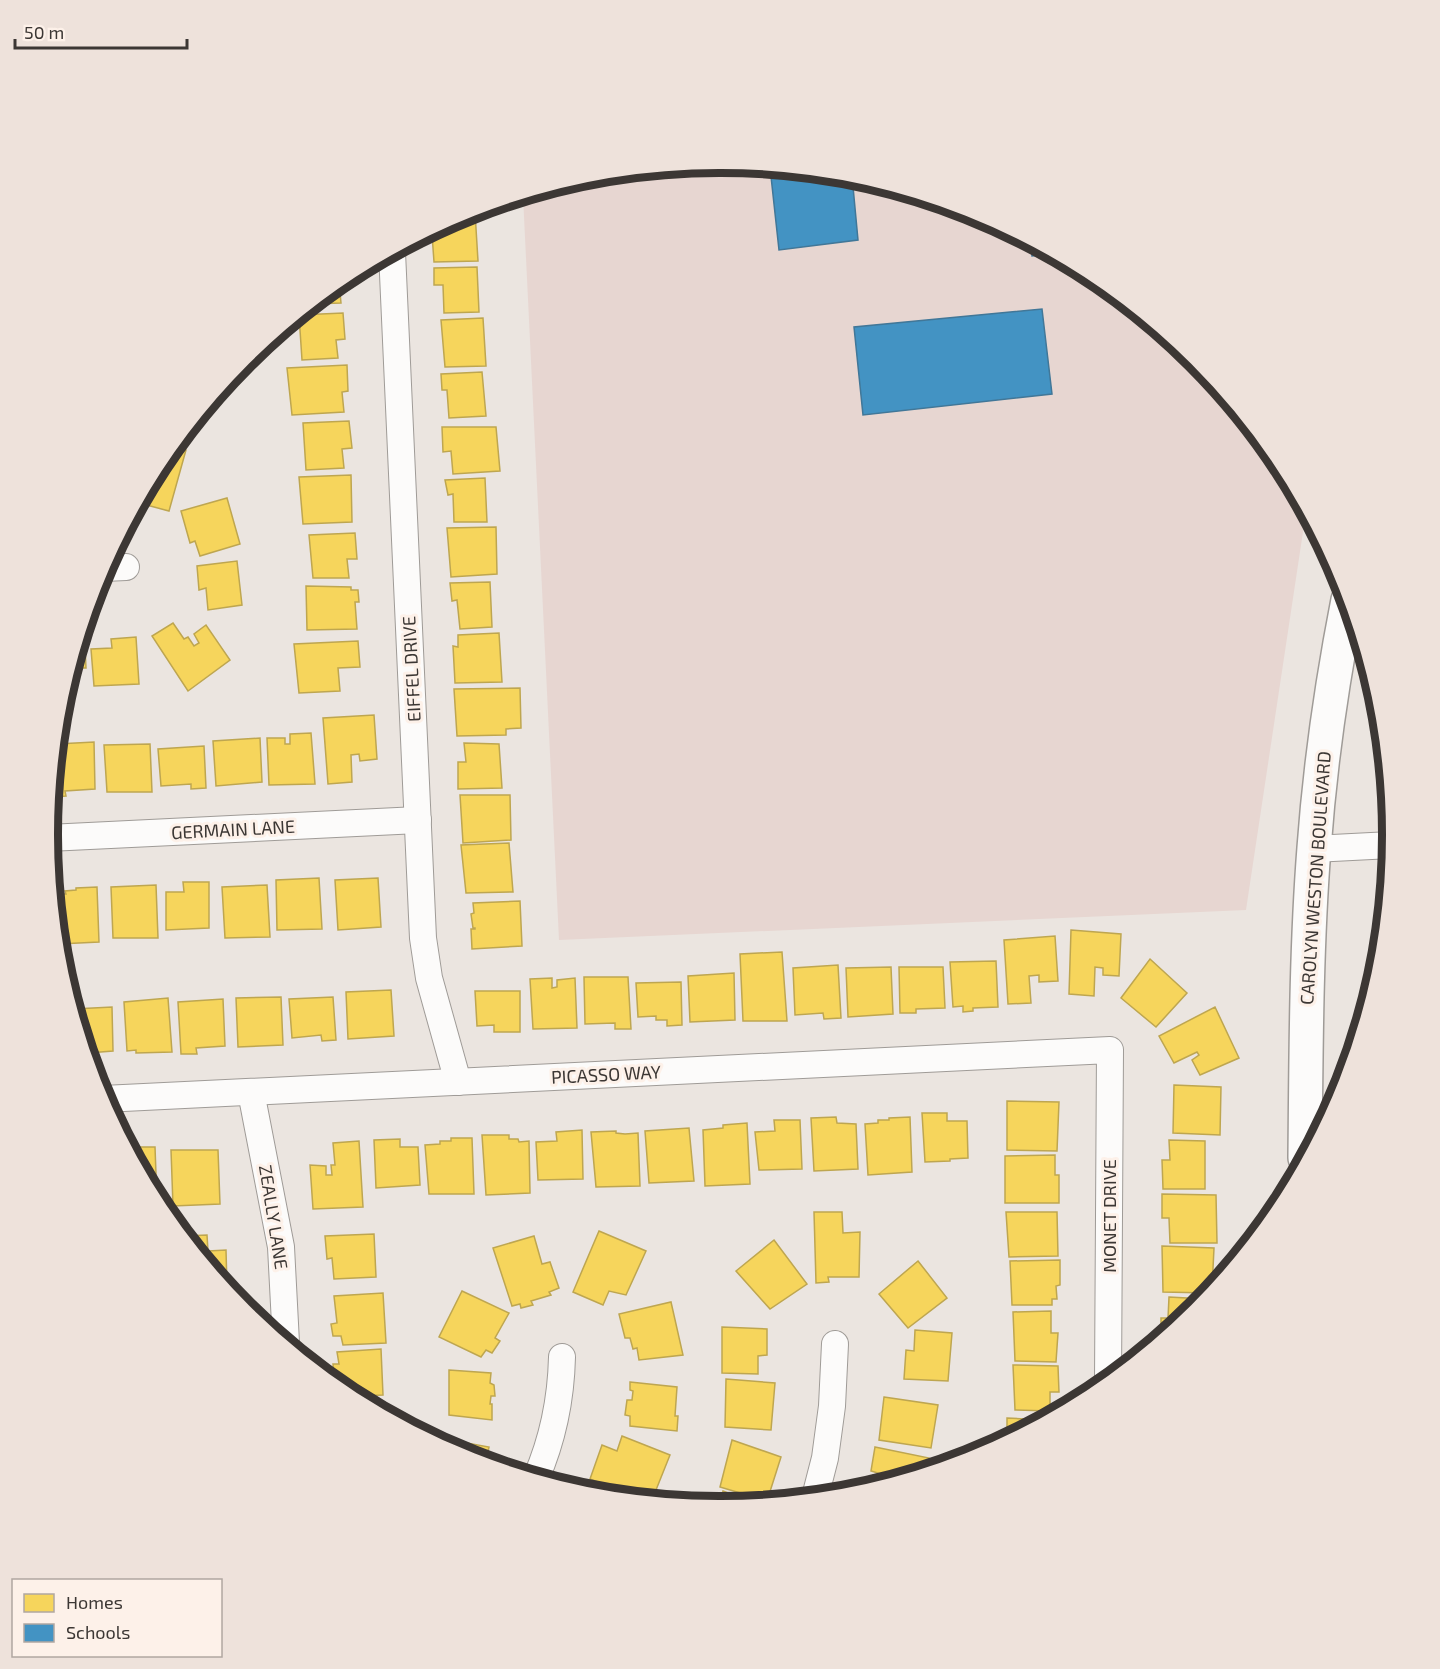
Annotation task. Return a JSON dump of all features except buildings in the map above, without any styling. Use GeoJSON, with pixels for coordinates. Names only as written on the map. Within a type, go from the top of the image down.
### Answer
{"type":"FeatureCollection","features":[{"type":"Feature","properties":{"kind":"street","name":"EIFFEL DRIVE"},"geometry":{"type":"LineString","coordinates":[[392,260],[424,948],[429,978],[458,1082]]}},
{"type":"Feature","properties":{"kind":"street","name":"CAROLYN WESTON BOULEVARD"},"geometry":{"type":"LineString","coordinates":[[1305,1142],[1307,974],[1313,849],[1324,741],[1345,619]]}},
{"type":"Feature","properties":{"kind":"street","name":"GERMAIN LANE"},"geometry":{"type":"LineString","coordinates":[[58,838],[418,820]]}},
{"type":"Feature","properties":{"kind":"street"},"geometry":{"type":"LineString","coordinates":[[1313,849],[1381,845]]}},
{"type":"Feature","properties":{"kind":"street","name":"PICASSO WAY"},"geometry":{"type":"LineString","coordinates":[[114,1098],[1110,1050]]}},
{"type":"Feature","properties":{"kind":"street","name":"MONET DRIVE"},"geometry":{"type":"LineString","coordinates":[[1108,1370],[1110,1050]]}},
{"type":"Feature","properties":{"kind":"street","name":"ZEALLY LANE"},"geometry":{"type":"LineString","coordinates":[[251,1092],[281,1247],[285,1333]]}},
{"type":"Feature","properties":{"kind":"street"},"geometry":{"type":"LineString","coordinates":[[817,1488],[825,1458],[832,1406],[835,1344]]}},
{"type":"Feature","properties":{"kind":"street"},"geometry":{"type":"LineString","coordinates":[[539,1470],[547,1452],[556,1417],[561,1381],[561,1357]]}},
{"type":"Feature","properties":{"kind":"shaded area"},"geometry":{"type":"Polygon","coordinates":[[[720,173],[763,174],[849,186],[933,208],[1013,241],[1088,284],[1123,310],[1188,367],[1245,432],[1270,467],[1304,525],[1246,910],[559,940],[523,203],[591,186],[634,179],[677,174],[720,173]]]}}]}
